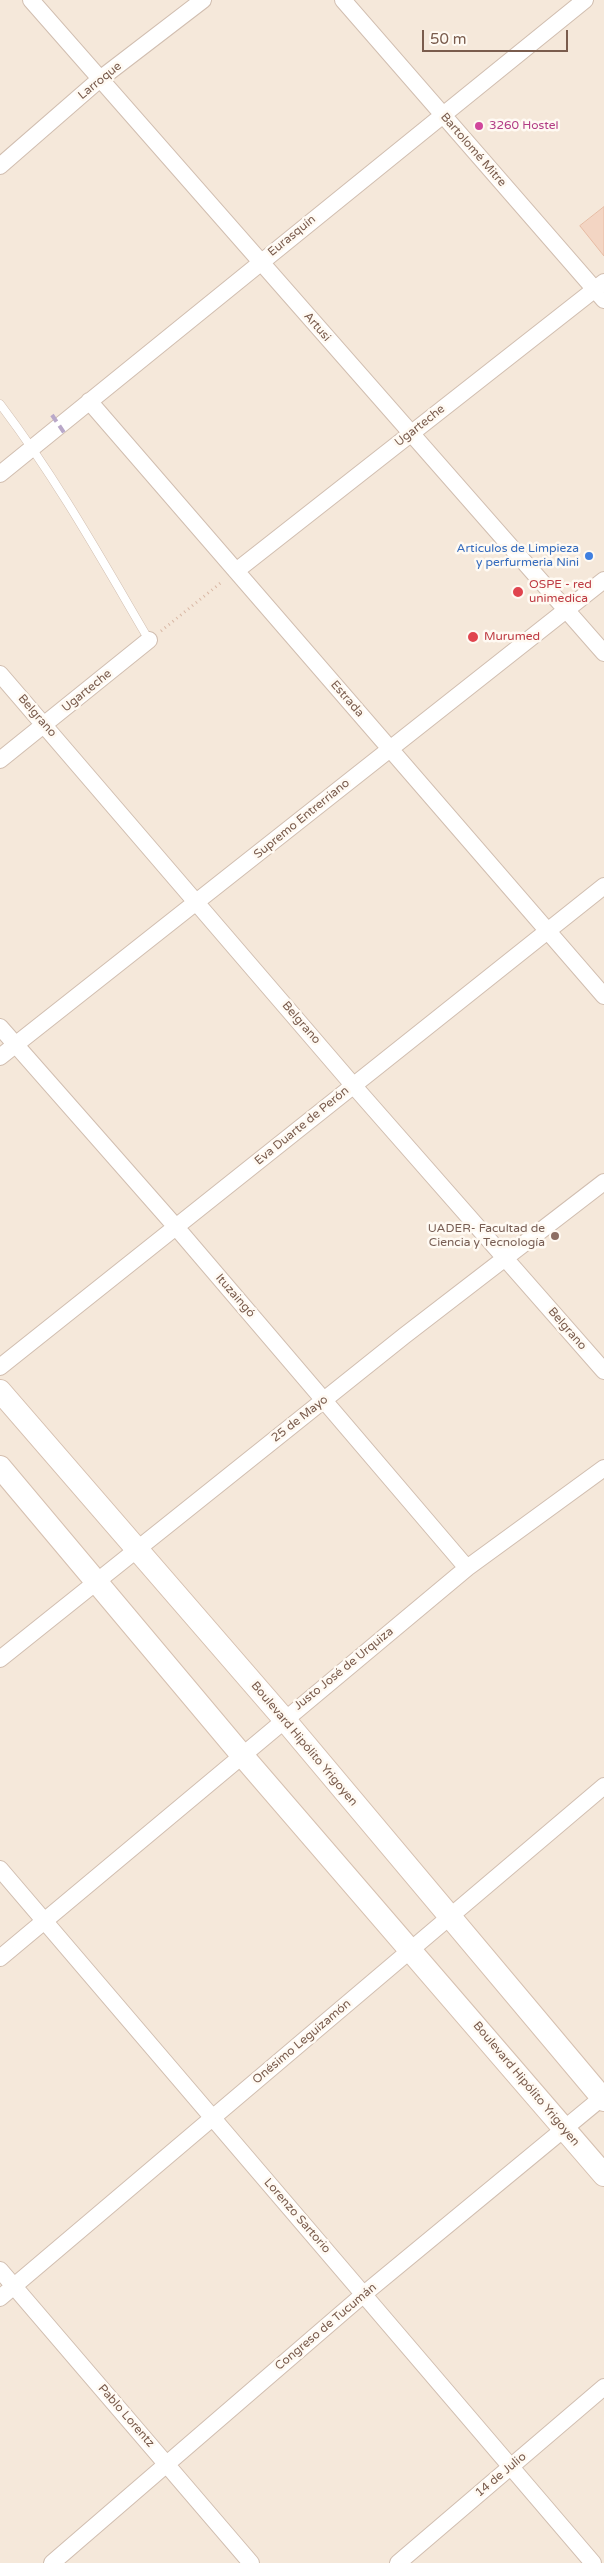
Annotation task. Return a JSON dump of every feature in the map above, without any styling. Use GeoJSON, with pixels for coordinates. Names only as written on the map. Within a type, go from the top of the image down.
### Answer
{"type":"FeatureCollection","features":[{"type":"Feature","properties":{"kind":"main road","name":"Boulevard Hipólito Yrigoyen"},"geometry":{"type":"LineString","coordinates":[[0,1391],[284,1719],[449,1918],[603,2098]]}},
{"type":"Feature","properties":{"kind":"main road","name":"Boulevard Hipólito Yrigoyen"},"geometry":{"type":"LineString","coordinates":[[0,1467],[97,1580],[241,1754],[412,1950],[604,2175]]}},
{"type":"Feature","properties":{"kind":"street","name":"Artusi"},"geometry":{"type":"LineString","coordinates":[[31,0],[604,653]]}},
{"type":"Feature","properties":{"kind":"street","name":"Larroque"},"geometry":{"type":"LineString","coordinates":[[0,166],[100,79],[203,0]]}},
{"type":"Feature","properties":{"kind":"street","name":"Bartolomé Mitre"},"geometry":{"type":"LineString","coordinates":[[343,0],[442,115],[601,290]]}},
{"type":"Feature","properties":{"kind":"street","name":"Eurasquín"},"geometry":{"type":"LineString","coordinates":[[0,474],[585,0]]}},
{"type":"Feature","properties":{"kind":"street","name":"Ugarteche"},"geometry":{"type":"LineString","coordinates":[[236,571],[411,433],[601,290]]}},
{"type":"Feature","properties":{"kind":"street","name":"Estrada"},"geometry":{"type":"LineString","coordinates":[[89,401],[604,996]]}},
{"type":"Feature","properties":{"kind":"street","name":"Supremo Entrerriano"},"geometry":{"type":"LineString","coordinates":[[0,1057],[604,580]]}},
{"type":"Feature","properties":{"kind":"street","name":"Ugarteche"},"geometry":{"type":"LineString","coordinates":[[0,760],[149,640]]}},
{"type":"Feature","properties":{"kind":"street","name":"Belgrano"},"geometry":{"type":"LineString","coordinates":[[0,674],[353,1085],[604,1371]]}},
{"type":"Feature","properties":{"kind":"street","name":"Eva Duarte de Perón"},"geometry":{"type":"LineString","coordinates":[[0,1367],[604,886]]}},
{"type":"Feature","properties":{"kind":"street","name":"Ituzaingó"},"geometry":{"type":"LineString","coordinates":[[0,1027],[176,1227],[467,1568]]}},
{"type":"Feature","properties":{"kind":"street","name":"25 de Mayo"},"geometry":{"type":"LineString","coordinates":[[0,1659],[324,1400],[604,1182]]}},
{"type":"Feature","properties":{"kind":"street","name":"Justo José de Urquiza"},"geometry":{"type":"LineString","coordinates":[[0,1958],[42,1920],[467,1568],[604,1468]]}},
{"type":"Feature","properties":{"kind":"street","name":"Onésimo Leguizamón"},"geometry":{"type":"LineString","coordinates":[[0,2298],[604,1786]]}},
{"type":"Feature","properties":{"kind":"street","name":"Lorenzo Sartorio"},"geometry":{"type":"LineString","coordinates":[[0,1870],[593,2563]]}},
{"type":"Feature","properties":{"kind":"street","name":"Congreso de Tucumán"},"geometry":{"type":"LineString","coordinates":[[52,2563],[364,2294],[603,2098]]}},
{"type":"Feature","properties":{"kind":"street","name":"Pablo Lorentz"},"geometry":{"type":"LineString","coordinates":[[0,2270],[251,2563]]}},
{"type":"Feature","properties":{"kind":"street","name":"14 de Julio"},"geometry":{"type":"LineString","coordinates":[[398,2563],[604,2387]]}},
{"type":"Feature","properties":{"kind":"lane"},"geometry":{"type":"LineString","coordinates":[[0,404],[33,447],[81,522],[149,640]]}},
{"type":"Feature","properties":{"kind":"path"},"geometry":{"type":"LineString","coordinates":[[149,640],[236,571]]}},
{"type":"Feature","properties":{"kind":"shaded area"},"geometry":{"type":"Polygon","coordinates":[[[0,0],[604,0],[604,2563],[0,2563],[0,0]]]}},
{"type":"Feature","properties":{"kind":"building"},"geometry":{"type":"Polygon","coordinates":[[[604,207],[604,256],[580,226],[604,207]]]}},
{"type":"Feature","properties":{"kind":"railway"},"geometry":{"type":"LineString","coordinates":[[52,415],[65,434]]}},
{"type":"Feature","properties":{"kind":"place","name":"3260 Hostel"},"geometry":{"type":"Point","coordinates":[479,126]}},
{"type":"Feature","properties":{"kind":"place","name":"Articulos de Limpieza y perfurmeria Nini"},"geometry":{"type":"Point","coordinates":[589,556]}},
{"type":"Feature","properties":{"kind":"place","name":"OSPE - red unimedica"},"geometry":{"type":"Point","coordinates":[518,592]}},
{"type":"Feature","properties":{"kind":"place","name":"Murumed"},"geometry":{"type":"Point","coordinates":[473,637]}},
{"type":"Feature","properties":{"kind":"place","name":"UADER- Facultad de Ciencia y Tecnología"},"geometry":{"type":"Point","coordinates":[555,1236]}}]}
